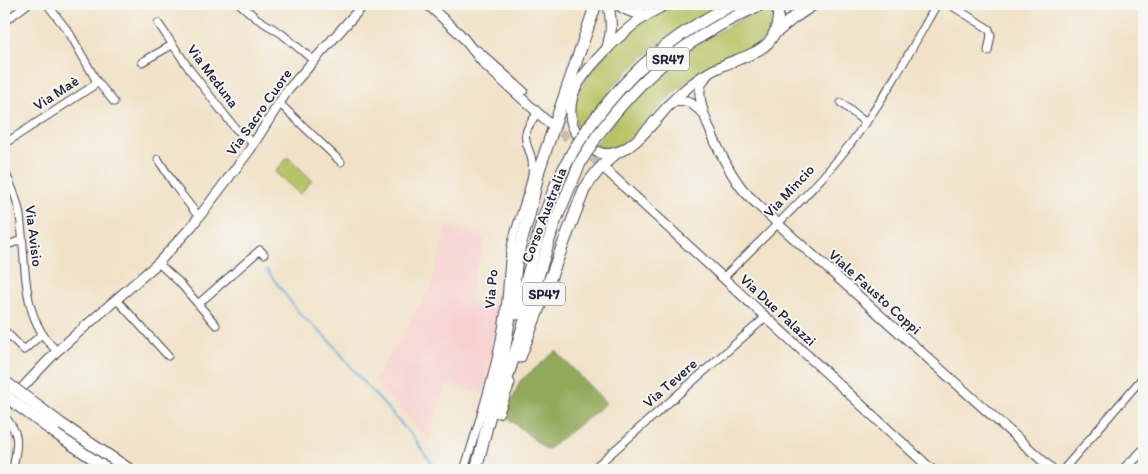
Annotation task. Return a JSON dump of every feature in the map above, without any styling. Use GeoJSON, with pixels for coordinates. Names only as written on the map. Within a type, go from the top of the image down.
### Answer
{"type":"FeatureCollection","features":[{"type":"Feature","properties":{"kind":"highway","name":"SP47"},"geometry":{"type":"LineString","coordinates":[[529,216],[539,170],[596,4]]}},
{"type":"Feature","properties":{"kind":"highway","name":"Corso Australia"},"geometry":{"type":"LineString","coordinates":[[499,381],[543,219],[557,182],[573,151],[588,128],[630,76],[662,47],[706,18],[734,4]]}},
{"type":"Feature","properties":{"kind":"highway","name":"SR47"},"geometry":{"type":"LineString","coordinates":[[774,34],[814,4]]}},
{"type":"Feature","properties":{"kind":"highway","name":"Corso Australia"},"geometry":{"type":"LineString","coordinates":[[498,412],[554,224],[581,161],[597,136],[630,95],[670,58],[710,30],[760,5]]}},
{"type":"Feature","properties":{"kind":"highway","name":"SP47"},"geometry":{"type":"LineString","coordinates":[[474,470],[499,381],[512,305],[517,256],[529,216],[572,97]]}},
{"type":"Feature","properties":{"kind":"highway","name":"SP47"},"geometry":{"type":"LineString","coordinates":[[482,470],[498,412],[584,190],[603,164],[616,153]]}},
{"type":"Feature","properties":{"kind":"highway"},"geometry":{"type":"LineString","coordinates":[[4,381],[61,424],[130,470]]}},
{"type":"Feature","properties":{"kind":"highway"},"geometry":{"type":"LineString","coordinates":[[4,395],[110,470]]}},
{"type":"Feature","properties":{"kind":"main road"},"geometry":{"type":"LineString","coordinates":[[607,50],[612,22],[608,4]]}},
{"type":"Feature","properties":{"kind":"main road"},"geometry":{"type":"LineString","coordinates":[[618,4],[621,7],[646,15]]}},
{"type":"Feature","properties":{"kind":"main road"},"geometry":{"type":"LineString","coordinates":[[616,153],[606,154],[596,151],[585,144],[571,121],[572,97],[584,76],[607,50],[646,15],[667,4]]}},
{"type":"Feature","properties":{"kind":"main road"},"geometry":{"type":"LineString","coordinates":[[774,34],[779,18],[778,4]]}},
{"type":"Feature","properties":{"kind":"main road","name":"SR47"},"geometry":{"type":"LineString","coordinates":[[616,153],[636,141],[671,102],[710,72],[761,48],[774,34]]}},
{"type":"Feature","properties":{"kind":"street"},"geometry":{"type":"LineString","coordinates":[[4,22],[28,4]]}},
{"type":"Feature","properties":{"kind":"street","name":"Via Maè"},"geometry":{"type":"LineString","coordinates":[[47,4],[70,34],[96,80],[114,102]]}},
{"type":"Feature","properties":{"kind":"street"},"geometry":{"type":"LineString","coordinates":[[240,4],[314,60]]}},
{"type":"Feature","properties":{"kind":"street"},"geometry":{"type":"LineString","coordinates":[[247,11],[253,4]]}},
{"type":"Feature","properties":{"kind":"street","name":"Via Sacro Cuore"},"geometry":{"type":"LineString","coordinates":[[4,407],[57,351],[158,263],[199,217],[254,144],[279,103],[364,4]]}},
{"type":"Feature","properties":{"kind":"street"},"geometry":{"type":"LineString","coordinates":[[427,4],[460,34],[485,65],[549,123]]}},
{"type":"Feature","properties":{"kind":"street","name":"Via Mincio"},"geometry":{"type":"LineString","coordinates":[[727,274],[778,224],[830,168],[866,123],[937,4]]}},
{"type":"Feature","properties":{"kind":"street"},"geometry":{"type":"LineString","coordinates":[[949,4],[989,29],[991,35],[988,50]]}},
{"type":"Feature","properties":{"kind":"street","name":"Via Meduna"},"geometry":{"type":"LineString","coordinates":[[158,23],[172,45],[235,128],[254,144]]}},
{"type":"Feature","properties":{"kind":"street","name":"Via Meduna"},"geometry":{"type":"LineString","coordinates":[[142,62],[172,45]]}},
{"type":"Feature","properties":{"kind":"street"},"geometry":{"type":"LineString","coordinates":[[474,50],[478,50],[524,91]]}},
{"type":"Feature","properties":{"kind":"street","name":"Viale Fausto Coppi"},"geometry":{"type":"LineString","coordinates":[[710,72],[700,88],[700,104],[725,160],[735,178],[754,202],[1053,470]]}},
{"type":"Feature","properties":{"kind":"street","name":"Via Maè"},"geometry":{"type":"LineString","coordinates":[[4,144],[93,86],[96,80]]}},
{"type":"Feature","properties":{"kind":"street"},"geometry":{"type":"LineString","coordinates":[[671,102],[688,101],[704,114]]}},
{"type":"Feature","properties":{"kind":"street"},"geometry":{"type":"LineString","coordinates":[[279,103],[341,162]]}},
{"type":"Feature","properties":{"kind":"street"},"geometry":{"type":"LineString","coordinates":[[842,103],[866,123]]}},
{"type":"Feature","properties":{"kind":"street","name":"Via Po"},"geometry":{"type":"LineString","coordinates":[[464,470],[487,395],[499,340],[505,308],[511,246],[532,173],[532,159],[524,139],[526,131],[537,114]]}},
{"type":"Feature","properties":{"kind":"street"},"geometry":{"type":"LineString","coordinates":[[158,159],[175,186],[199,217]]}},
{"type":"Feature","properties":{"kind":"street","name":"Via Avisio"},"geometry":{"type":"LineString","coordinates":[[4,170],[17,203],[28,300],[42,334],[57,351]]}},
{"type":"Feature","properties":{"kind":"street","name":"Via Due Palazzi"},"geometry":{"type":"LineString","coordinates":[[606,170],[932,470]]}},
{"type":"Feature","properties":{"kind":"street"},"geometry":{"type":"LineString","coordinates":[[4,246],[22,240]]}},
{"type":"Feature","properties":{"kind":"street"},"geometry":{"type":"LineString","coordinates":[[198,304],[260,250],[264,254]]}},
{"type":"Feature","properties":{"kind":"street"},"geometry":{"type":"LineString","coordinates":[[158,263],[179,282],[216,325]]}},
{"type":"Feature","properties":{"kind":"street"},"geometry":{"type":"LineString","coordinates":[[116,299],[168,356]]}},
{"type":"Feature","properties":{"kind":"street","name":"Via Tevere"},"geometry":{"type":"LineString","coordinates":[[592,470],[766,317]]}},
{"type":"Feature","properties":{"kind":"street"},"geometry":{"type":"LineString","coordinates":[[4,330],[24,350],[42,334]]}},
{"type":"Feature","properties":{"kind":"street"},"geometry":{"type":"LineString","coordinates":[[1063,470],[1144,376]]}},
{"type":"Feature","properties":{"kind":"street"},"geometry":{"type":"LineString","coordinates":[[4,416],[14,427],[18,439],[13,470]]}},
{"type":"Feature","properties":{"kind":"street"},"geometry":{"type":"LineString","coordinates":[[1123,470],[1144,450]]}},
{"type":"Feature","properties":{"kind":"shaded area"},"geometry":{"type":"Polygon","coordinates":[[[447,225],[486,237],[468,299],[502,308],[483,394],[445,384],[429,441],[375,380],[431,287],[447,225]]]}},
{"type":"Feature","properties":{"kind":"green space"},"geometry":{"type":"Polygon","coordinates":[[[680,4],[722,4],[680,29],[640,59],[617,82],[579,131],[575,116],[576,101],[580,90],[596,66],[628,34],[656,15],[680,4]]]}},
{"type":"Feature","properties":{"kind":"green space"},"geometry":{"type":"Polygon","coordinates":[[[773,4],[774,15],[768,34],[756,46],[716,63],[690,80],[666,100],[627,142],[607,149],[595,146],[610,126],[643,90],[680,58],[721,31],[773,4]]]}},
{"type":"Feature","properties":{"kind":"green space"},"geometry":{"type":"Polygon","coordinates":[[[288,157],[312,180],[300,194],[275,172],[288,157]]]}},
{"type":"Feature","properties":{"kind":"green space"},"geometry":{"type":"Polygon","coordinates":[[[556,351],[606,403],[547,450],[506,416],[520,381],[556,351]]]}},
{"type":"Feature","properties":{"kind":"waterway"},"geometry":{"type":"LineString","coordinates":[[267,270],[299,313],[331,342],[360,378],[414,438],[426,456],[439,470]]}},
{"type":"Feature","properties":{"kind":"tunnel"},"geometry":{"type":"LineString","coordinates":[[550,124],[606,169]]}}]}
